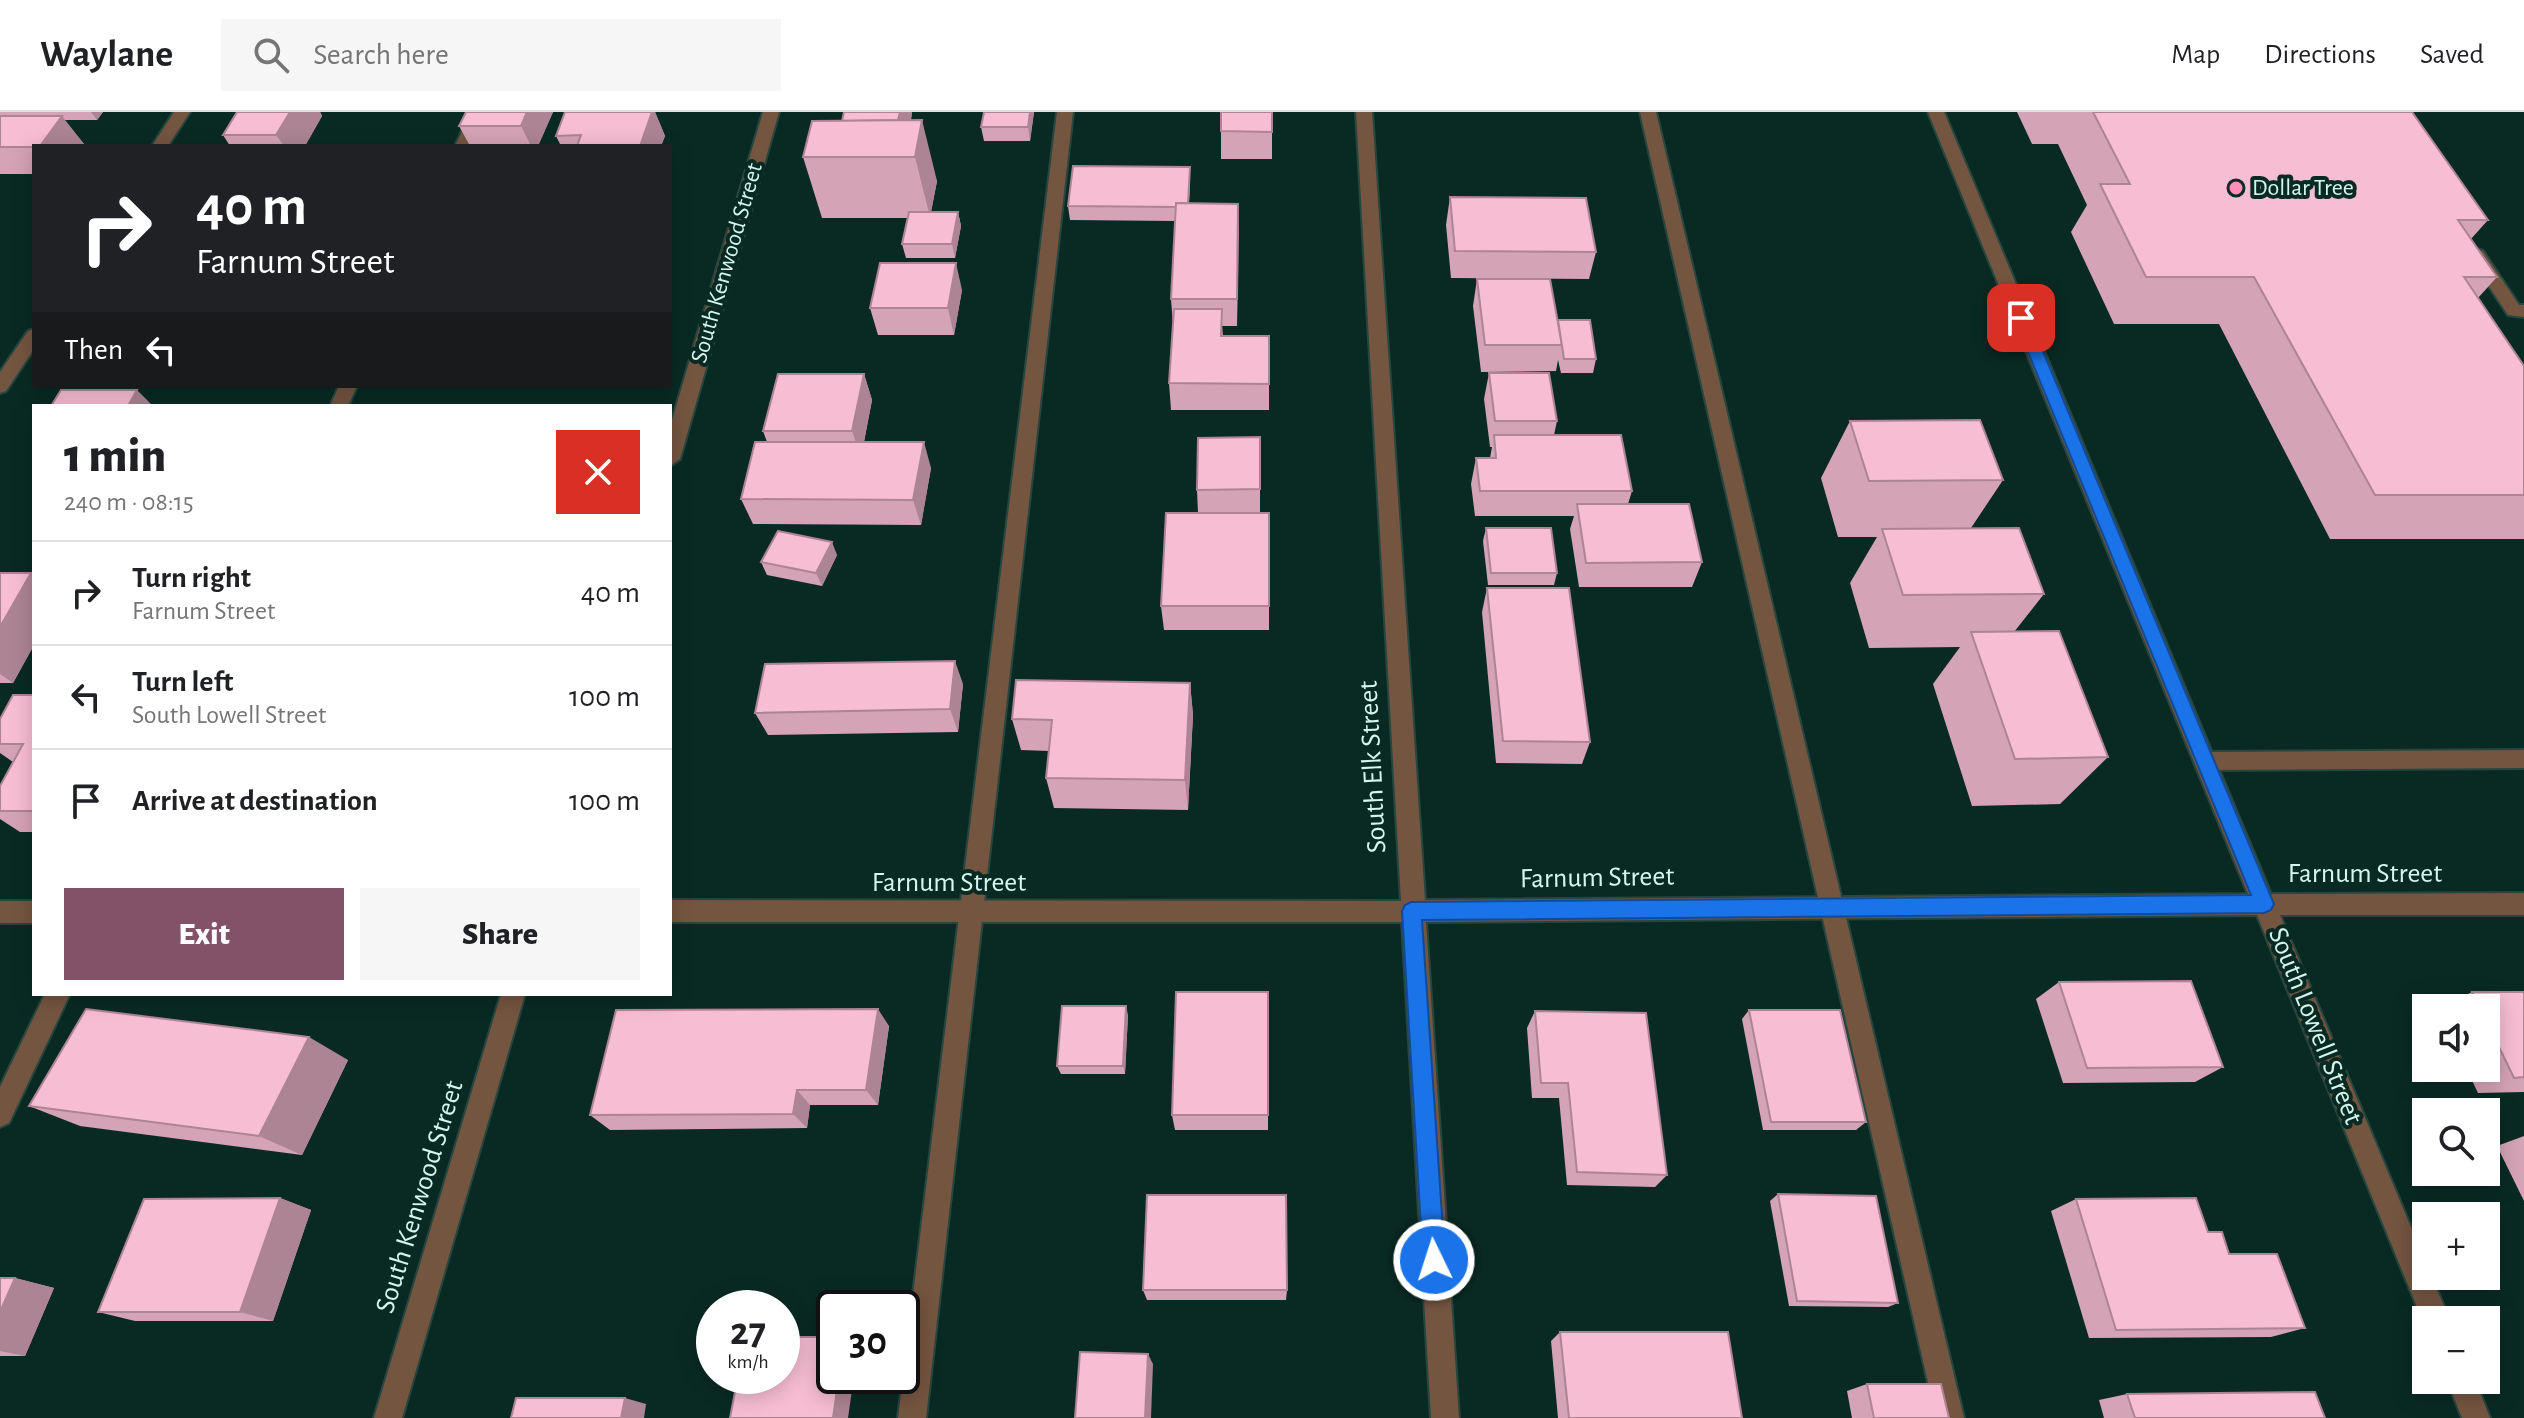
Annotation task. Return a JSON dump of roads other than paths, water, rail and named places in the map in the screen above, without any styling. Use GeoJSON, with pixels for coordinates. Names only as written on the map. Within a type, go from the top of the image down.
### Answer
{"type":"FeatureCollection","features":[{"type":"Feature","properties":{"kind":"street"},"geometry":{"type":"LineString","coordinates":[[161,144],[182,112]]}},
{"type":"Feature","properties":{"kind":"street"},"geometry":{"type":"LineString","coordinates":[[464,144],[479,112]]}},
{"type":"Feature","properties":{"kind":"street","name":"South Kenwood Street"},"geometry":{"type":"LineString","coordinates":[[672,452],[771,112]]}},
{"type":"Feature","properties":{"kind":"street"},"geometry":{"type":"LineString","coordinates":[[912,1418],[1065,112]]}},
{"type":"Feature","properties":{"kind":"street","name":"South Elk Street"},"geometry":{"type":"LineString","coordinates":[[1364,112],[1411,911],[1445,1418]]}},
{"type":"Feature","properties":{"kind":"street"},"geometry":{"type":"LineString","coordinates":[[1648,112],[1950,1418]]}},
{"type":"Feature","properties":{"kind":"street","name":"South Lowell Street"},"geometry":{"type":"LineString","coordinates":[[1936,112],[2430,1306]]}},
{"type":"Feature","properties":{"kind":"street"},"geometry":{"type":"LineString","coordinates":[[2465,239],[2521,316]]}},
{"type":"Feature","properties":{"kind":"street"},"geometry":{"type":"LineString","coordinates":[[0,386],[32,338]]}},
{"type":"Feature","properties":{"kind":"street"},"geometry":{"type":"LineString","coordinates":[[2205,761],[2524,759]]}},
{"type":"Feature","properties":{"kind":"street","name":"Farnum Street"},"geometry":{"type":"LineString","coordinates":[[672,911],[970,914],[1830,905],[2524,904]]}},
{"type":"Feature","properties":{"kind":"street"},"geometry":{"type":"LineString","coordinates":[[0,912],[32,912]]}},
{"type":"Feature","properties":{"kind":"street"},"geometry":{"type":"LineString","coordinates":[[0,1114],[57,996]]}},
{"type":"Feature","properties":{"kind":"street","name":"South Kenwood Street"},"geometry":{"type":"LineString","coordinates":[[388,1418],[512,996]]}},
{"type":"Feature","properties":{"kind":"street"},"geometry":{"type":"LineString","coordinates":[[2467,1394],[2476,1418]]}},
{"type":"Feature","properties":{"kind":"place","name":"Dollar Tree"},"geometry":{"type":"Point","coordinates":[2236,188]}}]}
